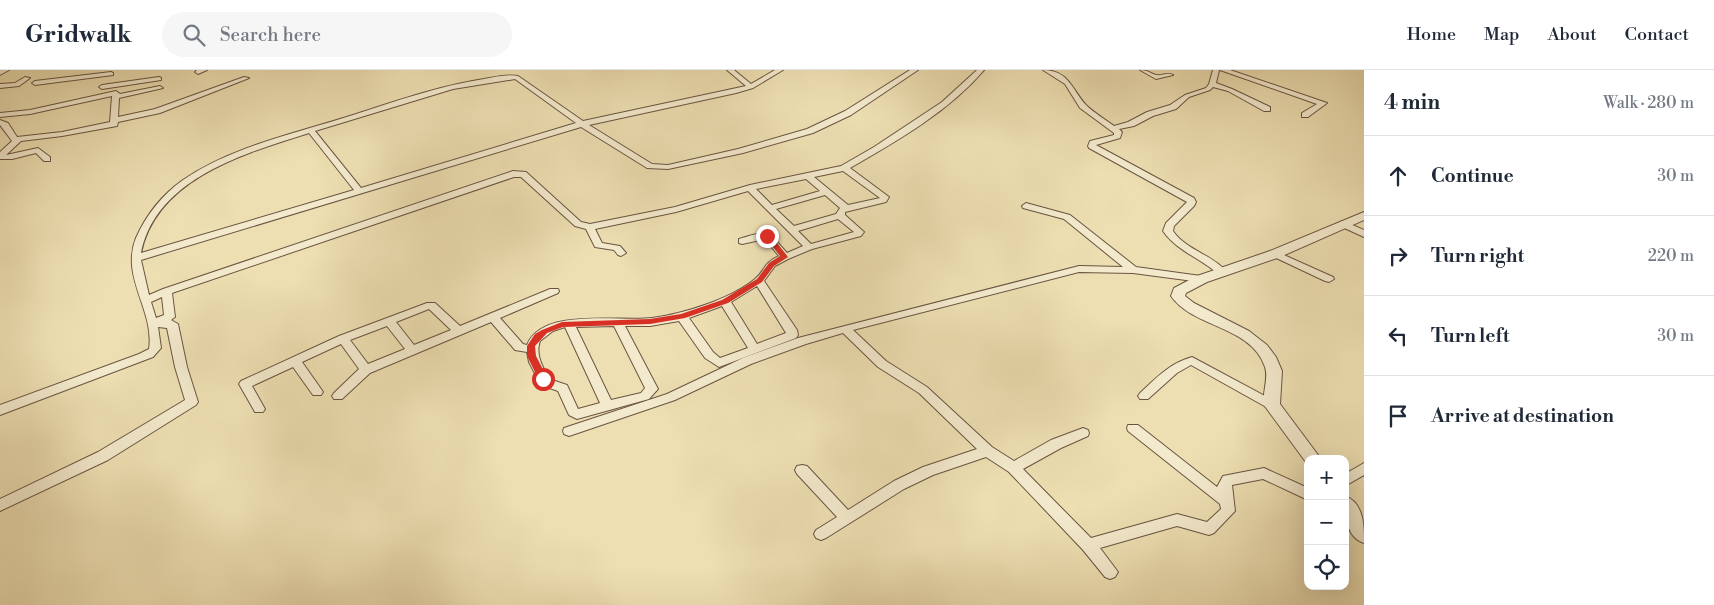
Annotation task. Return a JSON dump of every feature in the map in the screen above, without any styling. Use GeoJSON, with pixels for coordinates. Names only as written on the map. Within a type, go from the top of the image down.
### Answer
{"type":"FeatureCollection","features":[{"type":"Feature","properties":{"kind":"street"},"geometry":{"type":"LineString","coordinates":[[0,73],[6,70]]}},
{"type":"Feature","properties":{"kind":"street"},"geometry":{"type":"LineString","coordinates":[[730,70],[751,87]]}},
{"type":"Feature","properties":{"kind":"street"},"geometry":{"type":"LineString","coordinates":[[136,258],[582,124],[708,99],[751,87],[780,70]]}},
{"type":"Feature","properties":{"kind":"street"},"geometry":{"type":"LineString","coordinates":[[0,410],[153,352],[156,346],[136,258],[146,226],[174,191],[193,178],[236,156],[310,130],[447,89],[516,77],[582,124],[643,162],[650,166],[668,167],[740,151],[810,131],[848,113],[915,70]]}},
{"type":"Feature","properties":{"kind":"street"},"geometry":{"type":"LineString","coordinates":[[145,301],[167,291],[513,174],[523,174],[578,224],[590,227],[676,209],[750,188],[844,168],[945,104],[981,70]]}},
{"type":"Feature","properties":{"kind":"street"},"geometry":{"type":"LineString","coordinates":[[1046,70],[1068,83],[1083,106],[1118,132],[1117,136],[1093,142],[1092,146],[1191,200],[1190,206],[1169,225],[1168,230],[1178,242],[1214,264],[1221,271]]}},
{"type":"Feature","properties":{"kind":"street"},"geometry":{"type":"LineString","coordinates":[[1142,70],[1156,77],[1170,75]]}},
{"type":"Feature","properties":{"kind":"street"},"geometry":{"type":"LineString","coordinates":[[1114,128],[1131,124],[1150,114],[1173,107],[1187,96],[1208,89],[1212,84],[1216,70]]}},
{"type":"Feature","properties":{"kind":"street"},"geometry":{"type":"LineString","coordinates":[[1223,70],[1323,103],[1305,115]]}},
{"type":"Feature","properties":{"kind":"street"},"geometry":{"type":"LineString","coordinates":[[35,83],[113,72]]}},
{"type":"Feature","properties":{"kind":"street"},"geometry":{"type":"LineString","coordinates":[[97,96],[113,72]]}},
{"type":"Feature","properties":{"kind":"street"},"geometry":{"type":"LineString","coordinates":[[115,120],[157,110],[248,73]]}},
{"type":"Feature","properties":{"kind":"street"},"geometry":{"type":"LineString","coordinates":[[0,86],[17,85],[27,78]]}},
{"type":"Feature","properties":{"kind":"street"},"geometry":{"type":"LineString","coordinates":[[102,86],[159,78]]}},
{"type":"Feature","properties":{"kind":"street"},"geometry":{"type":"LineString","coordinates":[[1212,84],[1230,90],[1267,109]]}},
{"type":"Feature","properties":{"kind":"street"},"geometry":{"type":"LineString","coordinates":[[116,97],[160,88]]}},
{"type":"Feature","properties":{"kind":"street"},"geometry":{"type":"LineString","coordinates":[[0,115],[48,108],[116,93],[115,123],[16,141],[0,157]]}},
{"type":"Feature","properties":{"kind":"street"},"geometry":{"type":"LineString","coordinates":[[0,122],[5,125],[16,141]]}},
{"type":"Feature","properties":{"kind":"street"},"geometry":{"type":"LineString","coordinates":[[310,130],[359,191]]}},
{"type":"Feature","properties":{"kind":"street"},"geometry":{"type":"LineString","coordinates":[[0,157],[12,157],[39,150],[47,159]]}},
{"type":"Feature","properties":{"kind":"street"},"geometry":{"type":"LineString","coordinates":[[791,230],[883,200],[885,197],[844,168]]}},
{"type":"Feature","properties":{"kind":"street"},"geometry":{"type":"LineString","coordinates":[[618,323],[652,390],[645,396],[608,407],[582,414],[573,412],[563,388],[545,382],[532,356],[531,349],[538,336],[562,324],[618,323],[682,317],[725,301],[759,281],[771,264],[785,257],[809,247],[858,234],[859,232],[826,192],[807,175]]}},
{"type":"Feature","properties":{"kind":"street"},"geometry":{"type":"LineString","coordinates":[[750,188],[809,247]]}},
{"type":"Feature","properties":{"kind":"street"},"geometry":{"type":"LineString","coordinates":[[771,208],[826,192]]}},
{"type":"Feature","properties":{"kind":"street"},"geometry":{"type":"LineString","coordinates":[[1026,206],[1067,217],[1132,270]]}},
{"type":"Feature","properties":{"kind":"street"},"geometry":{"type":"LineString","coordinates":[[1272,405],[1270,394],[1275,375],[1274,367],[1267,354],[1251,340],[1188,306],[1178,296],[1179,291],[1201,279],[1275,254],[1364,216]]}},
{"type":"Feature","properties":{"kind":"street"},"geometry":{"type":"LineString","coordinates":[[1343,224],[1364,234]]}},
{"type":"Feature","properties":{"kind":"street"},"geometry":{"type":"LineString","coordinates":[[590,227],[598,245],[618,248],[621,252]]}},
{"type":"Feature","properties":{"kind":"street"},"geometry":{"type":"LineString","coordinates":[[742,241],[767,236],[785,257]]}},
{"type":"Feature","properties":{"kind":"street"},"geometry":{"type":"LineString","coordinates":[[1275,254],[1329,280]]}},
{"type":"Feature","properties":{"kind":"street"},"geometry":{"type":"LineString","coordinates":[[569,430],[671,397],[747,361],[802,341],[1079,269],[1132,270],[1201,279]]}},
{"type":"Feature","properties":{"kind":"street"},"geometry":{"type":"LineString","coordinates":[[682,317],[709,355],[719,364],[789,337],[793,333],[759,281]]}},
{"type":"Feature","properties":{"kind":"street"},"geometry":{"type":"LineString","coordinates":[[152,324],[170,317],[167,291]]}},
{"type":"Feature","properties":{"kind":"street"},"geometry":{"type":"LineString","coordinates":[[338,396],[366,370],[554,292]]}},
{"type":"Feature","properties":{"kind":"street"},"geometry":{"type":"LineString","coordinates":[[725,301],[754,349]]}},
{"type":"Feature","properties":{"kind":"street"},"geometry":{"type":"LineString","coordinates":[[259,409],[245,384],[343,339],[389,321],[431,305],[458,332]]}},
{"type":"Feature","properties":{"kind":"street"},"geometry":{"type":"LineString","coordinates":[[492,317],[519,347],[531,349]]}},
{"type":"Feature","properties":{"kind":"street"},"geometry":{"type":"LineString","coordinates":[[389,321],[412,351]]}},
{"type":"Feature","properties":{"kind":"street"},"geometry":{"type":"LineString","coordinates":[[0,504],[103,456],[192,402],[181,367],[172,324],[152,324]]}},
{"type":"Feature","properties":{"kind":"street"},"geometry":{"type":"LineString","coordinates":[[569,324],[608,407]]}},
{"type":"Feature","properties":{"kind":"street"},"geometry":{"type":"LineString","coordinates":[[845,329],[882,364],[923,390],[987,451],[1014,468],[1088,545],[1110,572]]}},
{"type":"Feature","properties":{"kind":"street"},"geometry":{"type":"LineString","coordinates":[[343,339],[366,370]]}},
{"type":"Feature","properties":{"kind":"street"},"geometry":{"type":"LineString","coordinates":[[295,361],[316,392]]}},
{"type":"Feature","properties":{"kind":"street"},"geometry":{"type":"LineString","coordinates":[[1144,396],[1176,368],[1185,362],[1192,361],[1272,405],[1309,455]]}},
{"type":"Feature","properties":{"kind":"street"},"geometry":{"type":"LineString","coordinates":[[1133,428],[1225,500]]}},
{"type":"Feature","properties":{"kind":"street"},"geometry":{"type":"LineString","coordinates":[[1014,468],[1056,444],[1083,432]]}},
{"type":"Feature","properties":{"kind":"street"},"geometry":{"type":"LineString","coordinates":[[821,534],[899,484],[928,471],[987,451]]}},
{"type":"Feature","properties":{"kind":"street"},"geometry":{"type":"LineString","coordinates":[[1349,478],[1364,468]]}},
{"type":"Feature","properties":{"kind":"street"},"geometry":{"type":"LineString","coordinates":[[802,470],[847,518]]}},
{"type":"Feature","properties":{"kind":"street"},"geometry":{"type":"LineString","coordinates":[[1088,545],[1178,520],[1205,529],[1212,528],[1228,511],[1225,500],[1225,482],[1258,472],[1270,475],[1304,492]]}},
{"type":"Feature","properties":{"kind":"street"},"geometry":{"type":"LineString","coordinates":[[1349,511],[1364,535]]}},
{"type":"Feature","properties":{"kind":"route"},"geometry":{"type":"LineString","coordinates":[[543,379],[532,356],[531,346],[538,336],[544,332],[562,324],[650,322],[682,317],[725,301],[759,281],[771,264],[785,257],[767,236]]}}]}
